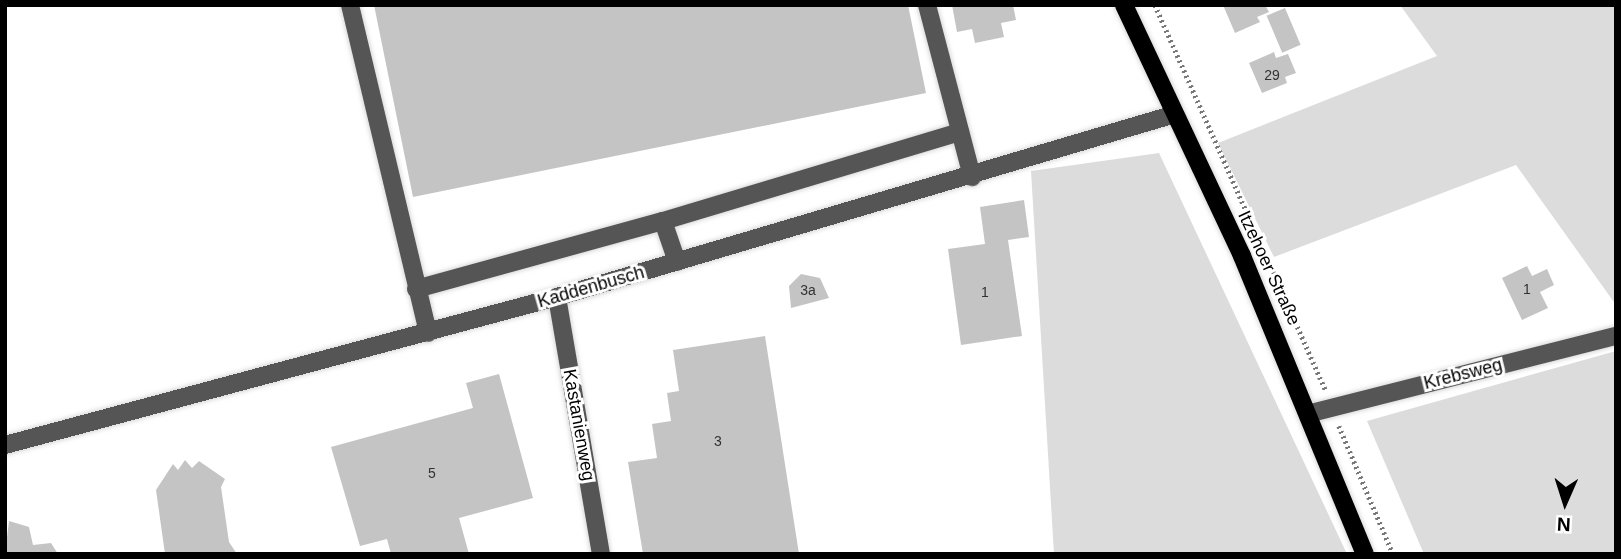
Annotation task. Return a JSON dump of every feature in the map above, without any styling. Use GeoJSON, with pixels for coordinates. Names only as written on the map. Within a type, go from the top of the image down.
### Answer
{"type":"FeatureCollection","features":[{"type":"Feature","properties":{"kind":"main road","name":"Itzehoer Straße"},"geometry":{"type":"LineString","coordinates":[[1124,5],[1172,115],[1242,256],[1311,413],[1365,554]]}},
{"type":"Feature","properties":{"kind":"street"},"geometry":{"type":"LineString","coordinates":[[351,5],[428,332]]}},
{"type":"Feature","properties":{"kind":"street"},"geometry":{"type":"LineString","coordinates":[[927,5],[972,177]]}},
{"type":"Feature","properties":{"kind":"street","name":"Kaddenbusch"},"geometry":{"type":"LineString","coordinates":[[5,445],[557,297],[972,177],[1172,115]]}},
{"type":"Feature","properties":{"kind":"street"},"geometry":{"type":"LineString","coordinates":[[416,289],[663,221],[960,132]]}},
{"type":"Feature","properties":{"kind":"street"},"geometry":{"type":"LineString","coordinates":[[663,221],[677,262]]}},
{"type":"Feature","properties":{"kind":"street","name":"Kastanienweg"},"geometry":{"type":"LineString","coordinates":[[557,297],[601,554]]}},
{"type":"Feature","properties":{"kind":"street","name":"Krebsweg"},"geometry":{"type":"LineString","coordinates":[[1311,413],[1616,336]]}},
{"type":"Feature","properties":{"kind":"shaded area"},"geometry":{"type":"Polygon","coordinates":[[[1400,5],[1616,5],[1616,305],[1516,165],[1274,257],[1218,143],[1437,56],[1400,5]]]}},
{"type":"Feature","properties":{"kind":"shaded area"},"geometry":{"type":"Polygon","coordinates":[[[1159,153],[1347,554],[1054,554],[1031,171],[1159,153]]]}},
{"type":"Feature","properties":{"kind":"shaded area"},"geometry":{"type":"Polygon","coordinates":[[[1616,351],[1616,554],[1424,554],[1367,421],[1616,351]]]}},
{"type":"Feature","properties":{"kind":"building"},"geometry":{"type":"Polygon","coordinates":[[[374,5],[908,5],[926,93],[413,197],[374,5]]]}},
{"type":"Feature","properties":{"kind":"building"},"geometry":{"type":"Polygon","coordinates":[[[952,5],[1013,5],[1016,20],[1001,23],[1004,37],[975,43],[972,29],[957,32],[952,5]]]}},
{"type":"Feature","properties":{"kind":"building"},"geometry":{"type":"Polygon","coordinates":[[[1223,5],[1265,5],[1269,12],[1257,17],[1260,22],[1235,33],[1223,5]]]}},
{"type":"Feature","properties":{"kind":"building"},"geometry":{"type":"Polygon","coordinates":[[[1285,8],[1301,45],[1282,53],[1267,16],[1285,8]]]}},
{"type":"Feature","properties":{"kind":"building"},"geometry":{"type":"Polygon","coordinates":[[[1274,52],[1276,58],[1288,54],[1296,73],[1285,77],[1287,83],[1262,93],[1249,63],[1274,52]]]}},
{"type":"Feature","properties":{"kind":"building"},"geometry":{"type":"Polygon","coordinates":[[[1024,200],[1029,237],[1008,240],[1022,336],[961,345],[948,249],[985,244],[980,207],[1024,200]]]}},
{"type":"Feature","properties":{"kind":"building"},"geometry":{"type":"Polygon","coordinates":[[[1527,266],[1532,276],[1547,269],[1554,285],[1540,292],[1548,308],[1522,320],[1502,278],[1527,266]]]}},
{"type":"Feature","properties":{"kind":"building"},"geometry":{"type":"Polygon","coordinates":[[[801,274],[820,278],[829,298],[791,308],[789,286],[801,274]]]}},
{"type":"Feature","properties":{"kind":"building"},"geometry":{"type":"Polygon","coordinates":[[[765,336],[799,554],[643,554],[628,462],[657,458],[652,424],[671,421],[667,393],[679,391],[673,350],[765,336]]]}},
{"type":"Feature","properties":{"kind":"building"},"geometry":{"type":"Polygon","coordinates":[[[499,374],[533,498],[459,518],[469,554],[391,554],[387,539],[360,546],[331,447],[473,408],[466,383],[499,374]]]}},
{"type":"Feature","properties":{"kind":"building"},"geometry":{"type":"Polygon","coordinates":[[[185,460],[192,468],[199,461],[225,479],[221,487],[229,542],[237,554],[165,554],[156,490],[173,464],[178,470],[185,460]]]}},
{"type":"Feature","properties":{"kind":"building"},"geometry":{"type":"Polygon","coordinates":[[[9,521],[29,527],[33,545],[51,543],[58,554],[5,554],[9,521]]]}}]}
